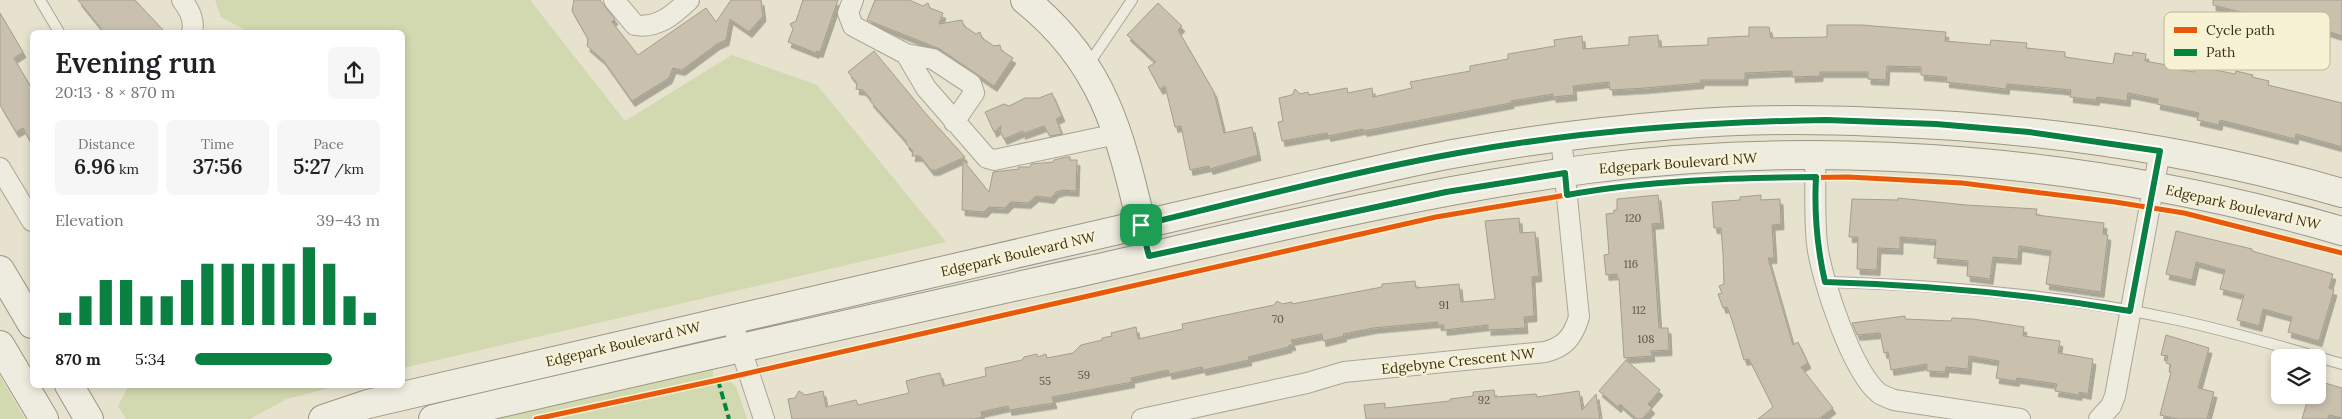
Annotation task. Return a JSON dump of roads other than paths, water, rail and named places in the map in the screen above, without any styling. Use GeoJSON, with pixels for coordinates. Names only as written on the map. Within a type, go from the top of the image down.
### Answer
{"type":"FeatureCollection","features":[{"type":"Feature","properties":{"kind":"street"},"geometry":{"type":"LineString","coordinates":[[182,0],[191,16],[194,27],[193,30]]}},
{"type":"Feature","properties":{"kind":"street"},"geometry":{"type":"LineString","coordinates":[[614,0],[636,25],[647,26],[668,19],[689,0]]}},
{"type":"Feature","properties":{"kind":"street"},"geometry":{"type":"LineString","coordinates":[[853,0],[848,13],[853,26],[906,54],[933,59],[971,84],[974,93],[954,122]]}},
{"type":"Feature","properties":{"kind":"street"},"geometry":{"type":"LineString","coordinates":[[1025,0],[1056,27],[1087,66],[1107,103],[1149,256]]}},
{"type":"Feature","properties":{"kind":"street"},"geometry":{"type":"LineString","coordinates":[[906,54],[926,88],[954,122],[991,160],[1117,134]]}},
{"type":"Feature","properties":{"kind":"street","name":"Edgepark Boulevard NW"},"geometry":{"type":"LineString","coordinates":[[323,419],[368,404],[1446,155],[1562,137],[1694,124],[1826,120],[1936,124],[2029,132],[2160,151],[2250,170],[2342,194]]}},
{"type":"Feature","properties":{"kind":"street","name":"Edgebyne Crescent NW"},"geometry":{"type":"LineString","coordinates":[[1142,419],[1307,383],[1344,372],[1545,352],[1558,349],[1568,342],[1575,329],[1578,317],[1562,137]]}},
{"type":"Feature","properties":{"kind":"street"},"geometry":{"type":"LineString","coordinates":[[2099,419],[2111,406],[2115,396],[2160,151]]}},
{"type":"Feature","properties":{"kind":"street"},"geometry":{"type":"LineString","coordinates":[[1816,156],[1814,211],[1817,245],[1825,282],[1840,327],[1869,382],[1880,393],[1894,400],[1909,404],[2020,419]]}},
{"type":"Feature","properties":{"kind":"street","name":"Edgepark Boulevard NW"},"geometry":{"type":"LineString","coordinates":[[433,419],[1149,256],[1446,192],[1565,173],[1682,160],[1816,156],[1921,158],[1994,164],[2153,187],[2251,207],[2342,231]]}},
{"type":"Feature","properties":{"kind":"street"},"geometry":{"type":"LineString","coordinates":[[0,168],[30,218]]}},
{"type":"Feature","properties":{"kind":"street"},"geometry":{"type":"LineString","coordinates":[[0,270],[30,321]]}},
{"type":"Feature","properties":{"kind":"street"},"geometry":{"type":"LineString","coordinates":[[731,319],[764,419]]}},
{"type":"Feature","properties":{"kind":"street"},"geometry":{"type":"LineString","coordinates":[[0,345],[44,419]]}},
{"type":"Feature","properties":{"kind":"street"},"geometry":{"type":"LineString","coordinates":[[71,388],[89,419]]}},
{"type":"Feature","properties":{"kind":"lane"},"geometry":{"type":"LineString","coordinates":[[40,0],[58,30]]}},
{"type":"Feature","properties":{"kind":"lane"},"geometry":{"type":"LineString","coordinates":[[1087,66],[1132,0]]}},
{"type":"Feature","properties":{"kind":"lane"},"geometry":{"type":"LineString","coordinates":[[1825,282],[1886,284],[2008,293],[2130,311],[2243,336],[2342,364]]}}]}
